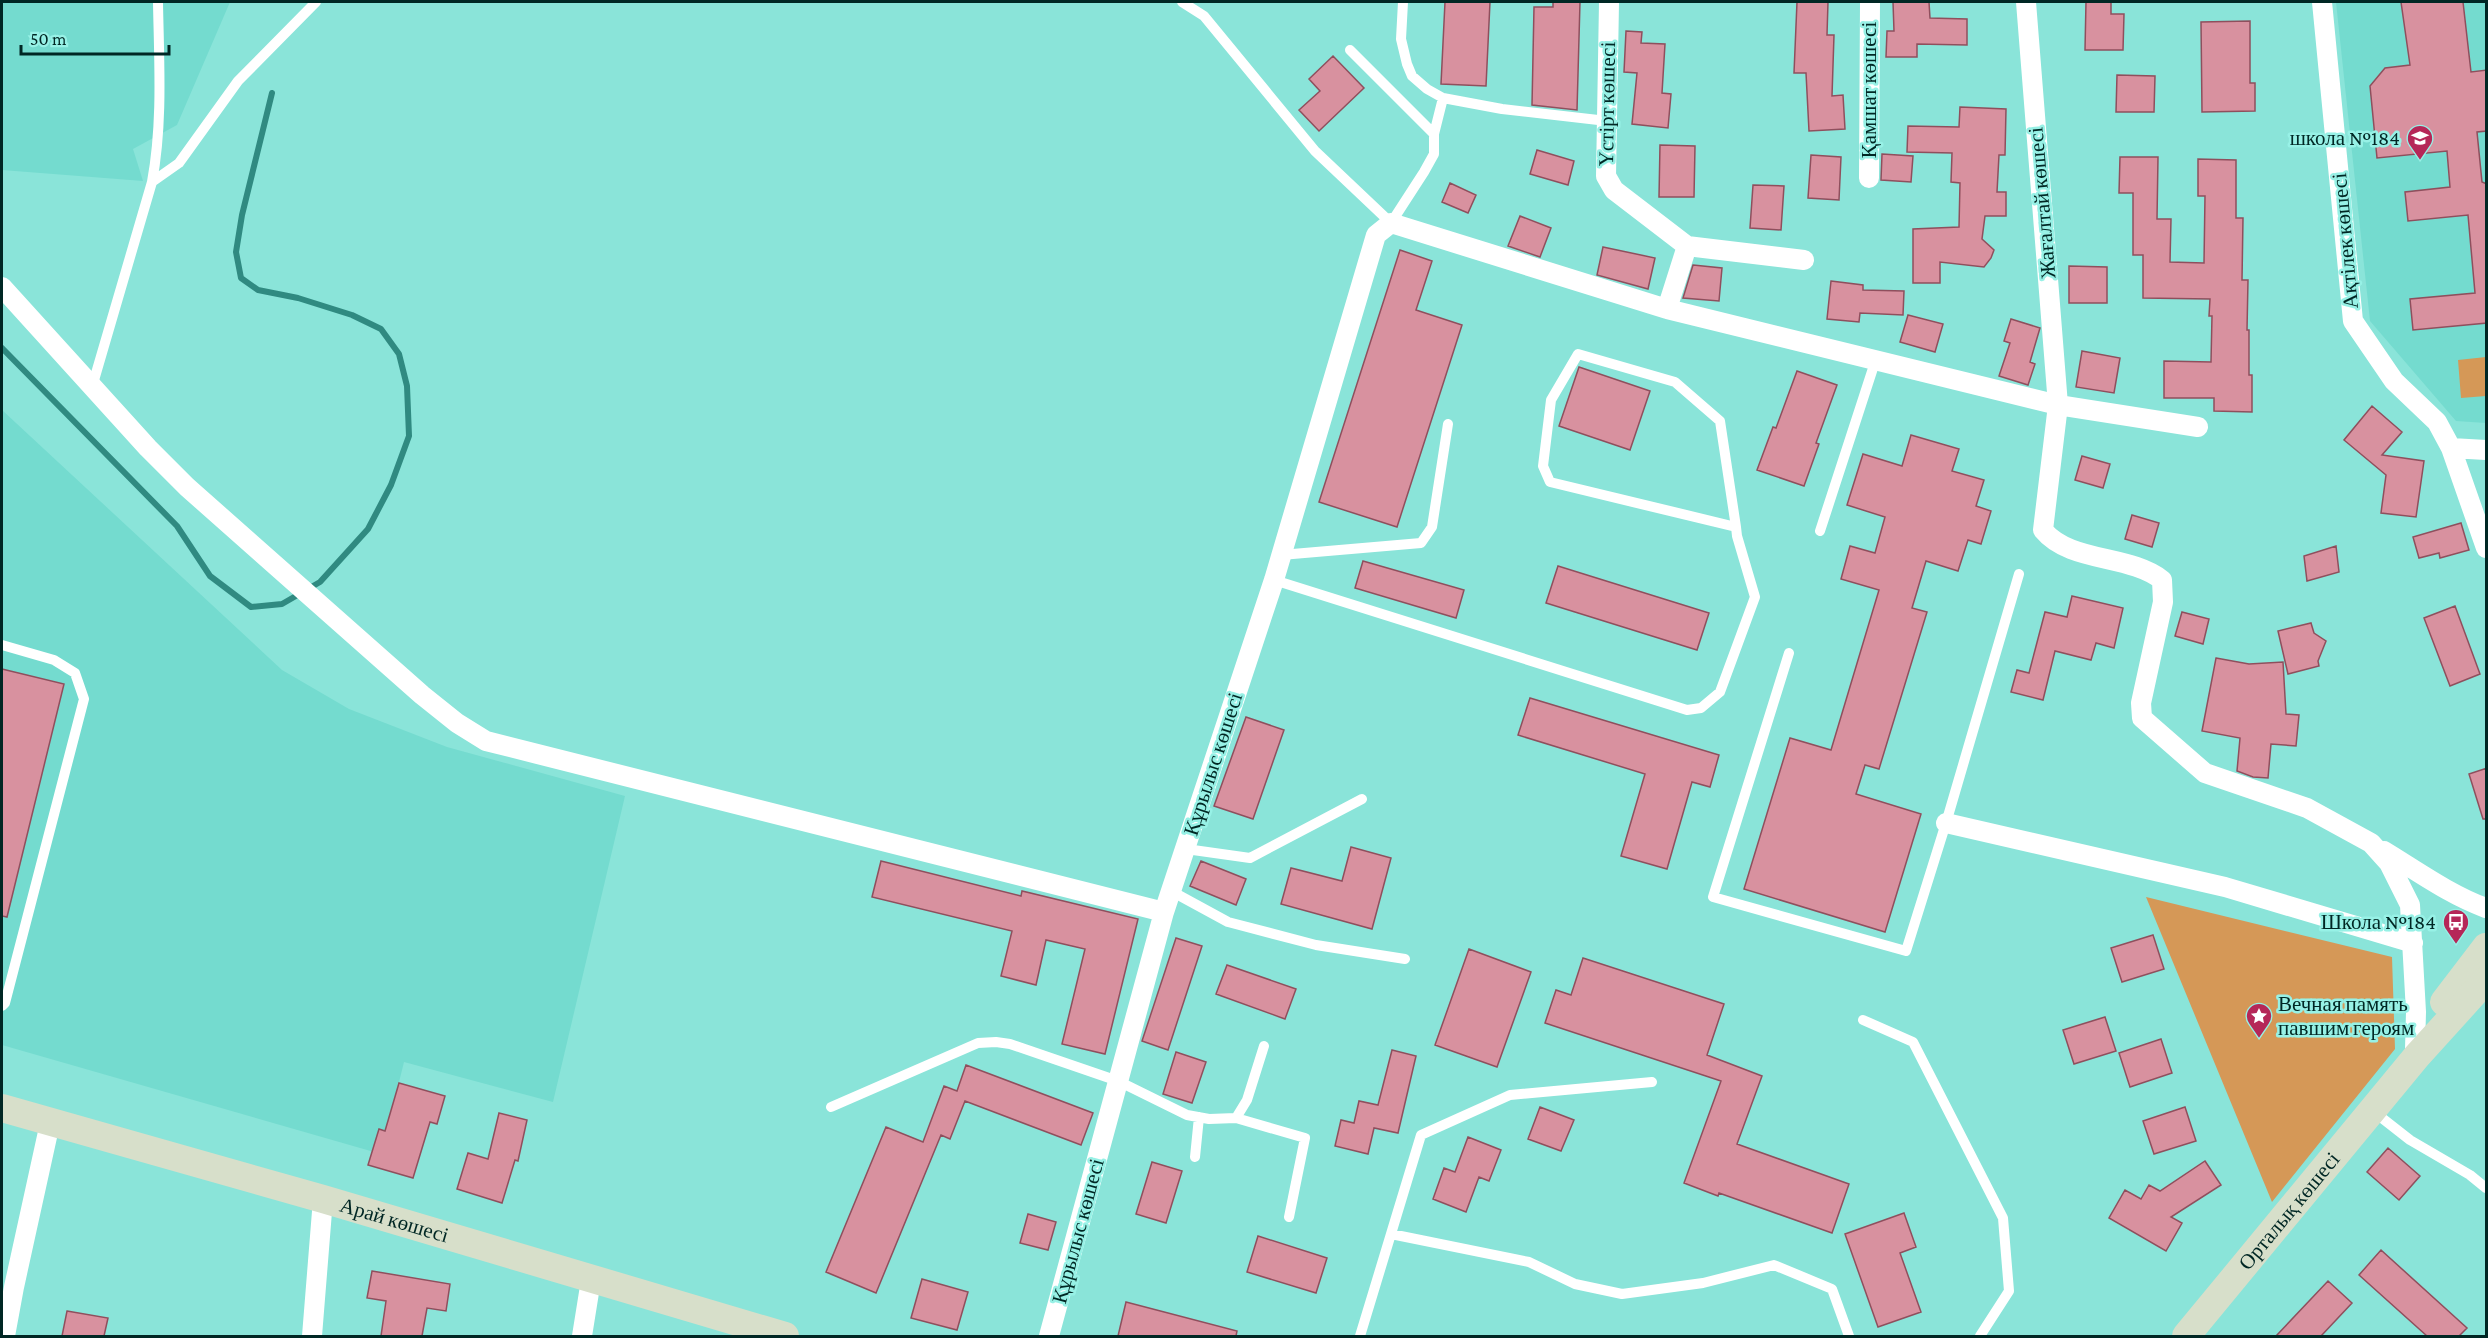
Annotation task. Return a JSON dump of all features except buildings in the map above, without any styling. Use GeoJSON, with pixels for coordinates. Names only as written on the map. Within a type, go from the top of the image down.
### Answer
{"type":"FeatureCollection","features":[{"type":"Feature","properties":{"kind":"main road","name":"Орталық көшесі"},"geometry":{"type":"LineString","coordinates":[[2392,1086],[2456,984],[2487,947]]}},
{"type":"Feature","properties":{"kind":"main road","name":"Орталық көшесі"},"geometry":{"type":"LineString","coordinates":[[2191,1335],[2392,1086],[2487,980]]}},
{"type":"Feature","properties":{"kind":"main road","name":"Арай көшесі"},"geometry":{"type":"LineString","coordinates":[[2,1108],[323,1199],[785,1336]]}},
{"type":"Feature","properties":{"kind":"street","name":"Үстірт көшесі"},"geometry":{"type":"LineString","coordinates":[[1609,2],[1606,176],[1614,190],[1687,246]]}},
{"type":"Feature","properties":{"kind":"street","name":"Қамшат көшесі"},"geometry":{"type":"LineString","coordinates":[[1869,178],[1870,2]]}},
{"type":"Feature","properties":{"kind":"street","name":"Жағалтай көшесі"},"geometry":{"type":"LineString","coordinates":[[2026,2],[2058,405],[2043,530],[2051,540],[2071,549],[2151,571],[2162,580],[2163,602],[2141,703],[2142,718],[2205,773],[2307,808],[2371,843]]}},
{"type":"Feature","properties":{"kind":"street","name":"Ақтілек көшесі"},"geometry":{"type":"LineString","coordinates":[[2322,2],[2353,321],[2394,381],[2437,422],[2451,448],[2487,548]]}},
{"type":"Feature","properties":{"kind":"street"},"geometry":{"type":"LineString","coordinates":[[1391,223],[1667,309],[2058,405],[2198,427]]}},
{"type":"Feature","properties":{"kind":"street","name":"Құрылыс көшесі"},"geometry":{"type":"LineString","coordinates":[[1049,1336],[1164,912],[1274,580],[1376,235],[1391,223]]}},
{"type":"Feature","properties":{"kind":"street"},"geometry":{"type":"LineString","coordinates":[[1667,309],[1687,246],[1804,260]]}},
{"type":"Feature","properties":{"kind":"street"},"geometry":{"type":"LineString","coordinates":[[2,287],[92,387],[187,487],[422,695],[457,723],[486,741],[1164,912]]}},
{"type":"Feature","properties":{"kind":"street"},"geometry":{"type":"LineString","coordinates":[[2451,448],[2487,450]]}},
{"type":"Feature","properties":{"kind":"street"},"geometry":{"type":"LineString","coordinates":[[1946,823],[2224,887],[2413,943]]}},
{"type":"Feature","properties":{"kind":"street"},"geometry":{"type":"LineString","coordinates":[[2371,843],[2429,879],[2487,908]]}},
{"type":"Feature","properties":{"kind":"street"},"geometry":{"type":"LineString","coordinates":[[2371,843],[2389,863],[2410,905],[2415,1049]]}},
{"type":"Feature","properties":{"kind":"street"},"geometry":{"type":"LineString","coordinates":[[5,1336],[50,1123]]}},
{"type":"Feature","properties":{"kind":"street"},"geometry":{"type":"LineString","coordinates":[[312,1336],[323,1199]]}},
{"type":"Feature","properties":{"kind":"street"},"geometry":{"type":"LineString","coordinates":[[582,1336],[591,1280]]}},
{"type":"Feature","properties":{"kind":"lane"},"geometry":{"type":"LineString","coordinates":[[92,387],[152,182],[158,150],[160,103],[158,2]]}},
{"type":"Feature","properties":{"kind":"lane"},"geometry":{"type":"LineString","coordinates":[[152,182],[179,163],[238,81],[316,2]]}},
{"type":"Feature","properties":{"kind":"lane"},"geometry":{"type":"LineString","coordinates":[[1182,2],[1204,16],[1315,151],[1391,223],[1425,172],[1434,154],[1434,134],[1443,98]]}},
{"type":"Feature","properties":{"kind":"lane"},"geometry":{"type":"LineString","coordinates":[[1403,2],[1401,39],[1409,70],[1412,76],[1427,89],[1443,98],[1502,110],[1607,121]]}},
{"type":"Feature","properties":{"kind":"lane"},"geometry":{"type":"LineString","coordinates":[[1350,50],[1434,134]]}},
{"type":"Feature","properties":{"kind":"lane"},"geometry":{"type":"LineString","coordinates":[[1274,580],[1686,710],[1701,708],[1720,692],[1755,597],[1736,527],[1720,421],[1676,382],[1578,354],[1551,400],[1544,466],[1550,482],[1736,527]]}},
{"type":"Feature","properties":{"kind":"lane"},"geometry":{"type":"LineString","coordinates":[[1820,531],[1876,359]]}},
{"type":"Feature","properties":{"kind":"lane"},"geometry":{"type":"LineString","coordinates":[[1281,555],[1421,543],[1432,527],[1448,424]]}},
{"type":"Feature","properties":{"kind":"lane"},"geometry":{"type":"LineString","coordinates":[[1789,653],[1713,897],[1906,951],[2019,574]]}},
{"type":"Feature","properties":{"kind":"lane"},"geometry":{"type":"LineString","coordinates":[[2,645],[54,660],[75,673],[84,699],[5,1003],[2,1006]]}},
{"type":"Feature","properties":{"kind":"lane"},"geometry":{"type":"LineString","coordinates":[[1186,849],[1250,858],[1362,799]]}},
{"type":"Feature","properties":{"kind":"lane"},"geometry":{"type":"LineString","coordinates":[[1171,891],[1228,922],[1316,945],[1405,959]]}},
{"type":"Feature","properties":{"kind":"lane"},"geometry":{"type":"LineString","coordinates":[[1863,1020],[1913,1042],[2003,1218],[2009,1291],[1980,1336]]}},
{"type":"Feature","properties":{"kind":"lane"},"geometry":{"type":"LineString","coordinates":[[831,1107],[978,1043],[996,1041],[1010,1044],[1118,1081],[1187,1115],[1236,1118],[1305,1138],[1289,1217]]}},
{"type":"Feature","properties":{"kind":"lane"},"geometry":{"type":"LineString","coordinates":[[1236,1118],[1247,1100],[1264,1046]]}},
{"type":"Feature","properties":{"kind":"lane"},"geometry":{"type":"LineString","coordinates":[[1360,1336],[1420,1135],[1510,1095],[1652,1082]]}},
{"type":"Feature","properties":{"kind":"lane"},"geometry":{"type":"LineString","coordinates":[[2372,1110],[2410,1140],[2470,1175],[2487,1188]]}},
{"type":"Feature","properties":{"kind":"lane"},"geometry":{"type":"LineString","coordinates":[[1194,1157],[1199,1117]]}},
{"type":"Feature","properties":{"kind":"lane"},"geometry":{"type":"LineString","coordinates":[[1391,1234],[1529,1262],[1575,1284],[1622,1294],[1703,1282],[1774,1265],[1832,1290],[1849,1336]]}},
{"type":"Feature","properties":{"kind":"shaded area"},"geometry":{"type":"Polygon","coordinates":[[[2,2],[230,2],[177,125],[133,149],[143,181],[2,170],[2,2]]]}},
{"type":"Feature","properties":{"kind":"shaded area","name":"школа №184"},"geometry":{"type":"Polygon","coordinates":[[[2336,2],[2486,2],[2486,423],[2456,421],[2370,321],[2336,2]]]}},
{"type":"Feature","properties":{"kind":"shaded area"},"geometry":{"type":"Polygon","coordinates":[[[2486,357],[2486,396],[2461,398],[2458,360],[2486,357]]]}},
{"type":"Feature","properties":{"kind":"shaded area"},"geometry":{"type":"Polygon","coordinates":[[[2,410],[282,670],[349,709],[447,747],[625,796],[553,1102],[404,1062],[381,1154],[2,1045],[2,410]]]}},
{"type":"Feature","properties":{"kind":"shaded area"},"geometry":{"type":"Polygon","coordinates":[[[2146,897],[2392,957],[2395,1049],[2272,1202],[2146,897]]]}},
{"type":"Feature","properties":{"kind":"waterway"},"geometry":{"type":"LineString","coordinates":[[2,348],[177,526],[210,576],[251,607],[282,604],[320,582],[368,529],[391,485],[409,436],[407,386],[399,354],[381,329],[352,315],[298,298],[258,290],[241,278],[236,252],[242,215],[272,93]]}},
{"type":"Feature","properties":{"kind":"place","name":"школа №184"},"geometry":{"type":"Point","coordinates":[2420,161]}},
{"type":"Feature","properties":{"kind":"place","name":"Школа №184"},"geometry":{"type":"Point","coordinates":[2456,945]}},
{"type":"Feature","properties":{"kind":"place","name":"Вечная память павшим героям"},"geometry":{"type":"Point","coordinates":[2259,1039]}}]}
